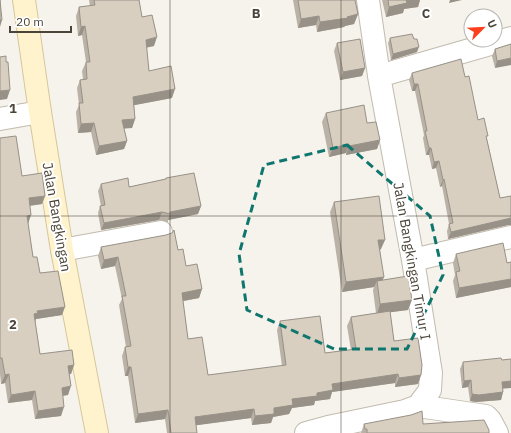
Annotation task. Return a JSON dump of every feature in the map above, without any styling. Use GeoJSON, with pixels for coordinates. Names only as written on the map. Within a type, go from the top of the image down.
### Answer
{"type":"FeatureCollection","features":[{"type":"Feature","properties":{"kind":"street","name":"Jalan Bangkingan"},"geometry":{"type":"LineString","coordinates":[[24,0],[62,250],[97,433]]}},
{"type":"Feature","properties":{"kind":"street","name":"Jalan Bangkingan Timur I"},"geometry":{"type":"LineString","coordinates":[[368,0],[379,76],[413,260],[430,373],[430,390],[418,406]]}},
{"type":"Feature","properties":{"kind":"street"},"geometry":{"type":"LineString","coordinates":[[379,76],[511,38]]}},
{"type":"Feature","properties":{"kind":"street"},"geometry":{"type":"LineString","coordinates":[[0,119],[40,112]]}},
{"type":"Feature","properties":{"kind":"street"},"geometry":{"type":"LineString","coordinates":[[62,250],[161,232]]}},
{"type":"Feature","properties":{"kind":"street"},"geometry":{"type":"LineString","coordinates":[[413,260],[511,237]]}},
{"type":"Feature","properties":{"kind":"street"},"geometry":{"type":"LineString","coordinates":[[306,433],[329,430],[405,411],[418,406],[486,416],[497,433]]}},
{"type":"Feature","properties":{"kind":"highlighted area"},"geometry":{"type":"Polygon","coordinates":[[[347,145],[430,216],[443,275],[407,349],[334,349],[247,310],[239,254],[264,165],[347,145]]]}},
{"type":"Feature","properties":{"kind":"building"},"geometry":{"type":"Polygon","coordinates":[[[0,0],[2,20],[0,20],[0,0]]]}},
{"type":"Feature","properties":{"kind":"building"},"geometry":{"type":"Polygon","coordinates":[[[94,0],[139,0],[142,17],[152,15],[157,37],[146,40],[149,71],[171,66],[175,89],[133,97],[135,119],[122,120],[127,141],[99,146],[94,123],[81,124],[79,103],[83,103],[80,80],[87,79],[86,62],[90,62],[85,26],[81,27],[79,7],[95,5],[94,0]]]}},
{"type":"Feature","properties":{"kind":"building"},"geometry":{"type":"Polygon","coordinates":[[[298,0],[355,0],[358,14],[347,17],[348,18],[320,22],[319,16],[301,19],[298,0]]]}},
{"type":"Feature","properties":{"kind":"building"},"geometry":{"type":"Polygon","coordinates":[[[388,0],[406,0],[407,3],[389,7],[388,0]]]}},
{"type":"Feature","properties":{"kind":"building"},"geometry":{"type":"Polygon","coordinates":[[[412,34],[414,39],[417,39],[419,47],[393,54],[390,38],[412,34]]]}},
{"type":"Feature","properties":{"kind":"building"},"geometry":{"type":"Polygon","coordinates":[[[360,39],[365,68],[343,72],[337,43],[360,39]]]}},
{"type":"Feature","properties":{"kind":"building"},"geometry":{"type":"Polygon","coordinates":[[[511,44],[511,58],[497,61],[495,49],[503,48],[503,46],[511,44]]]}},
{"type":"Feature","properties":{"kind":"building"},"geometry":{"type":"Polygon","coordinates":[[[6,56],[6,62],[8,62],[10,90],[0,91],[0,57],[6,56]]]}},
{"type":"Feature","properties":{"kind":"building"},"geometry":{"type":"Polygon","coordinates":[[[461,59],[465,77],[469,76],[478,120],[484,118],[488,136],[486,136],[500,198],[511,196],[511,218],[451,232],[449,224],[453,223],[444,179],[443,180],[439,161],[434,162],[431,148],[429,148],[418,84],[414,84],[412,73],[461,59]]]}},
{"type":"Feature","properties":{"kind":"building"},"geometry":{"type":"Polygon","coordinates":[[[364,105],[367,123],[376,122],[380,140],[349,146],[349,144],[333,148],[326,113],[364,105]]]}},
{"type":"Feature","properties":{"kind":"building"},"geometry":{"type":"Polygon","coordinates":[[[16,136],[22,176],[42,173],[45,196],[29,198],[31,215],[27,216],[33,257],[37,257],[40,273],[58,271],[65,307],[37,311],[38,313],[34,314],[40,354],[72,350],[74,365],[68,366],[71,386],[62,388],[64,407],[38,411],[35,391],[11,395],[9,374],[5,375],[2,358],[0,358],[0,138],[16,136]]]}},
{"type":"Feature","properties":{"kind":"building"},"geometry":{"type":"Polygon","coordinates":[[[194,173],[201,206],[170,212],[170,214],[162,212],[104,223],[100,206],[105,205],[101,184],[128,178],[129,187],[194,173]]]}},
{"type":"Feature","properties":{"kind":"building"},"geometry":{"type":"Polygon","coordinates":[[[379,196],[385,240],[378,240],[384,277],[346,282],[334,202],[379,196]]]}},
{"type":"Feature","properties":{"kind":"building"},"geometry":{"type":"Polygon","coordinates":[[[174,230],[178,250],[183,249],[186,266],[197,264],[202,289],[182,293],[188,339],[202,337],[208,375],[286,365],[280,321],[320,316],[325,353],[356,349],[351,317],[390,311],[394,341],[418,338],[422,365],[421,375],[399,378],[398,374],[332,384],[333,390],[317,393],[317,396],[292,399],[293,405],[274,408],[274,414],[255,416],[254,409],[195,417],[197,433],[171,433],[168,410],[138,414],[131,367],[128,367],[125,347],[131,346],[122,296],[126,296],[118,257],[104,260],[101,247],[166,235],[172,233],[174,230]]]}},
{"type":"Feature","properties":{"kind":"building"},"geometry":{"type":"Polygon","coordinates":[[[503,243],[507,263],[511,262],[511,279],[459,288],[456,272],[460,271],[456,254],[503,243]]]}},
{"type":"Feature","properties":{"kind":"building"},"geometry":{"type":"Polygon","coordinates":[[[408,276],[412,300],[380,304],[377,281],[408,276]]]}},
{"type":"Feature","properties":{"kind":"building"},"geometry":{"type":"Polygon","coordinates":[[[501,358],[502,360],[511,359],[511,381],[502,382],[503,392],[479,395],[472,394],[471,380],[464,381],[463,362],[501,358]]]}},
{"type":"Feature","properties":{"kind":"building"},"geometry":{"type":"Polygon","coordinates":[[[422,411],[423,424],[484,420],[489,433],[367,433],[367,429],[365,429],[364,424],[411,415],[422,411]]]}}]}
